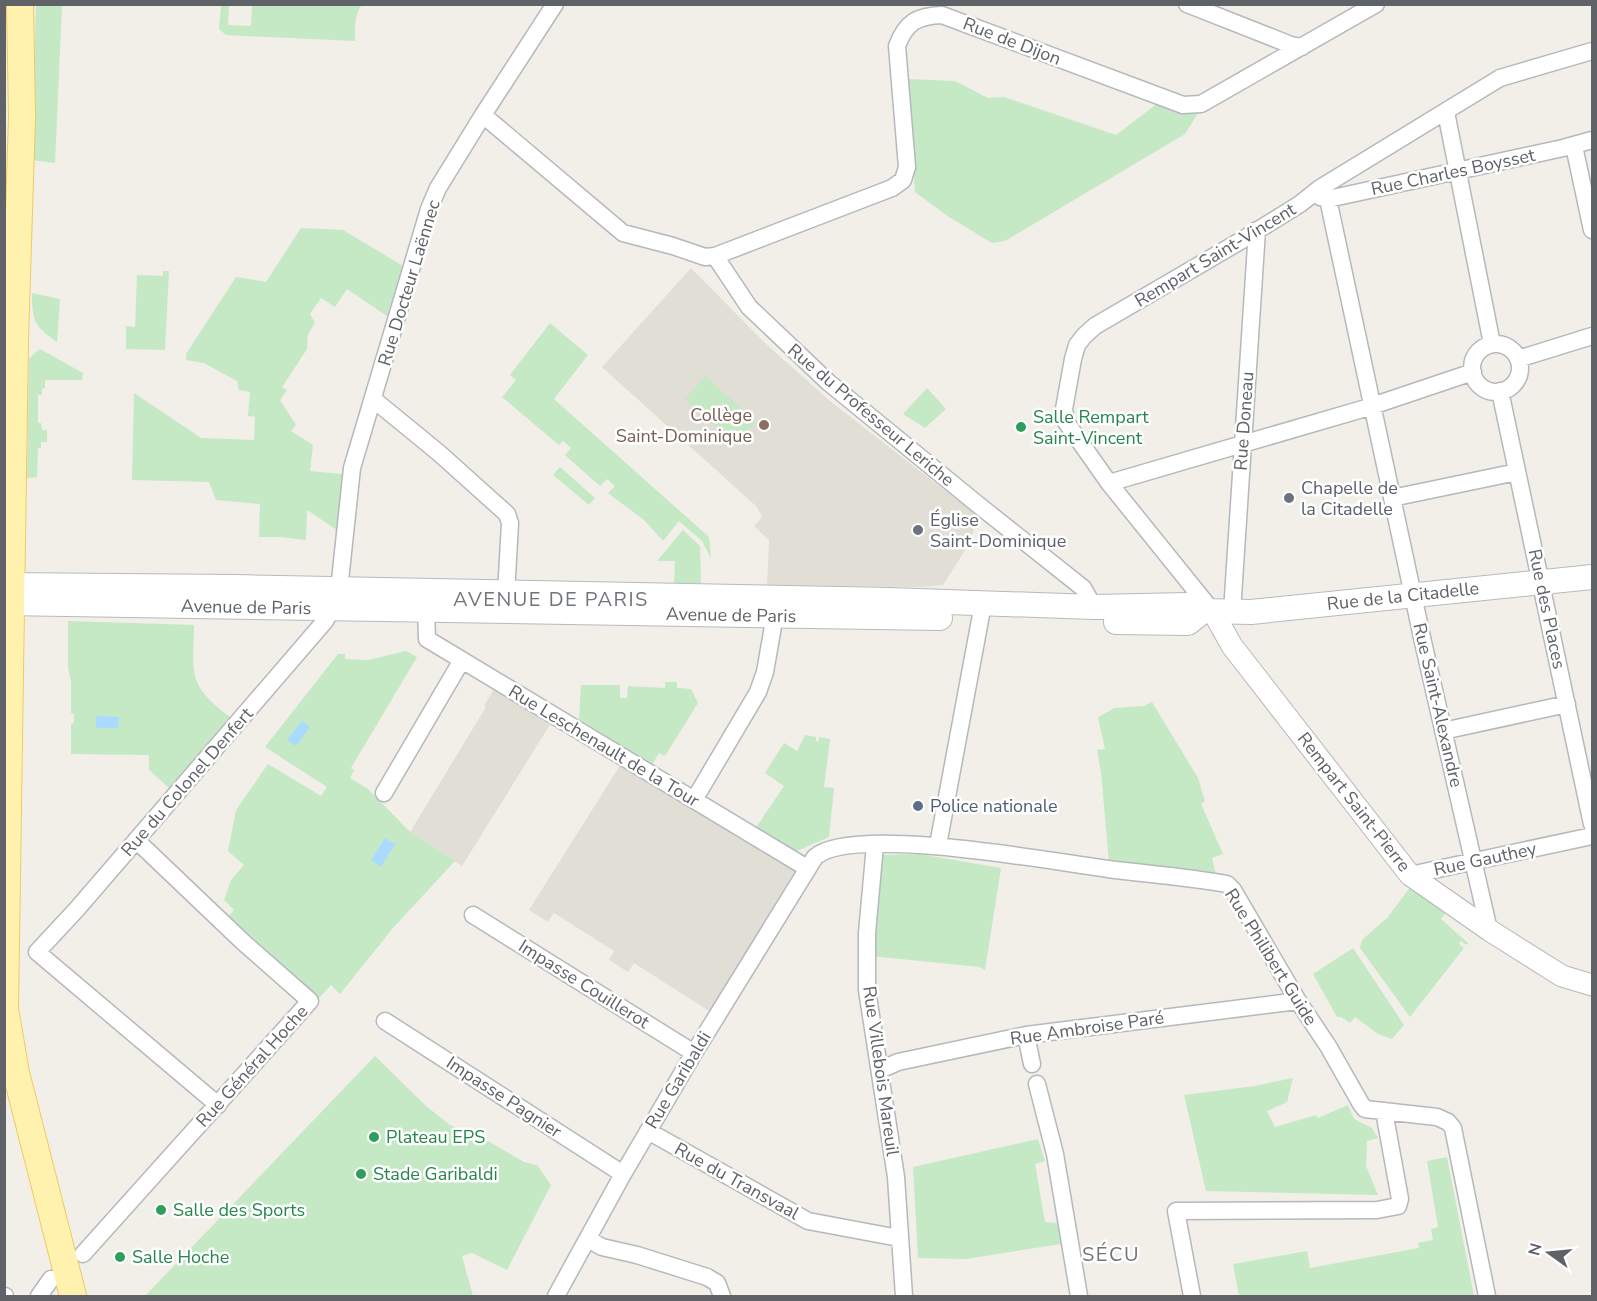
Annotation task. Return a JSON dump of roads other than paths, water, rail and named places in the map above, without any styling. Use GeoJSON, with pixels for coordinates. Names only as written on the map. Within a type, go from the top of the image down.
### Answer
{"type":"FeatureCollection","features":[{"type":"Feature","properties":{"kind":"main road"},"geometry":{"type":"LineString","coordinates":[[20,4],[20,207],[16,272],[8,594],[5,1008],[16,1073],[73,1296]]}},
{"type":"Feature","properties":{"kind":"main road","name":"Rue de la Citadelle"},"geometry":{"type":"LineString","coordinates":[[1223,612],[1414,596],[1593,577]]}},
{"type":"Feature","properties":{"kind":"main road","name":"Avenue de Paris"},"geometry":{"type":"LineString","coordinates":[[8,594],[265,607],[390,591],[890,600],[981,611],[1180,623],[1188,623],[1223,612]]}},
{"type":"Feature","properties":{"kind":"main road","name":"Avenue de Paris"},"geometry":{"type":"LineString","coordinates":[[8,594],[336,599],[426,609],[565,613],[775,615],[1176,605],[1223,612]]}},
{"type":"Feature","properties":{"kind":"main road"},"geometry":{"type":"LineString","coordinates":[[4,1093],[49,1290]]}},
{"type":"Feature","properties":{"kind":"street","name":"Rue Docteur Laënnec"},"geometry":{"type":"LineString","coordinates":[[336,599],[352,468],[429,209],[438,188],[555,4]]}},
{"type":"Feature","properties":{"kind":"street"},"geometry":{"type":"LineString","coordinates":[[1188,4],[1291,45],[1302,47]]}},
{"type":"Feature","properties":{"kind":"street","name":"Rue de Dijon"},"geometry":{"type":"LineString","coordinates":[[715,256],[892,188],[903,180],[907,167],[897,46],[902,31],[914,21],[927,15],[942,15],[1184,105],[1202,104],[1376,4]]}},
{"type":"Feature","properties":{"kind":"street","name":"Rempart Saint-Vincent"},"geometry":{"type":"LineString","coordinates":[[1223,612],[1179,570],[1109,483],[1066,422],[1064,409],[1077,345],[1095,326],[1257,230],[1321,197],[1320,188],[1500,78],[1593,51]]}},
{"type":"Feature","properties":{"kind":"street"},"geometry":{"type":"LineString","coordinates":[[1446,112],[1492,344]]}},
{"type":"Feature","properties":{"kind":"street"},"geometry":{"type":"LineString","coordinates":[[483,115],[623,233],[705,257],[715,256]]}},
{"type":"Feature","properties":{"kind":"street","name":"Rue Charles Boysset"},"geometry":{"type":"LineString","coordinates":[[1321,197],[1457,171],[1593,140]]}},
{"type":"Feature","properties":{"kind":"street"},"geometry":{"type":"LineString","coordinates":[[1574,146],[1593,230]]}},
{"type":"Feature","properties":{"kind":"street","name":"Rue Saint-Alexandre"},"geometry":{"type":"LineString","coordinates":[[1321,197],[1373,406],[1443,731],[1489,930]]}},
{"type":"Feature","properties":{"kind":"street","name":"Rue Doneau"},"geometry":{"type":"LineString","coordinates":[[1223,612],[1243,442],[1257,230]]}},
{"type":"Feature","properties":{"kind":"street","name":"Rue du Professeur Leriche"},"geometry":{"type":"LineString","coordinates":[[715,256],[749,307],[828,382],[1083,588],[1094,607]]}},
{"type":"Feature","properties":{"kind":"street"},"geometry":{"type":"LineString","coordinates":[[1518,359],[1593,336]]}},
{"type":"Feature","properties":{"kind":"street"},"geometry":{"type":"LineString","coordinates":[[1492,344],[1507,347],[1518,359],[1520,372],[1517,379],[1507,389],[1500,391],[1486,389],[1480,385],[1473,372],[1475,358],[1479,351],[1492,344]]}},
{"type":"Feature","properties":{"kind":"street"},"geometry":{"type":"LineString","coordinates":[[1109,483],[1243,442],[1373,406],[1473,372]]}},
{"type":"Feature","properties":{"kind":"street","name":"Rue des Places"},"geometry":{"type":"LineString","coordinates":[[1500,391],[1593,824]]}},
{"type":"Feature","properties":{"kind":"street"},"geometry":{"type":"LineString","coordinates":[[373,399],[439,453],[507,514],[510,536],[497,593]]}},
{"type":"Feature","properties":{"kind":"street"},"geometry":{"type":"LineString","coordinates":[[1392,498],[1517,472]]}},
{"type":"Feature","properties":{"kind":"street"},"geometry":{"type":"LineString","coordinates":[[1176,605],[1179,570]]}},
{"type":"Feature","properties":{"kind":"street"},"geometry":{"type":"LineString","coordinates":[[426,609],[433,601],[497,593],[516,604],[565,613]]}},
{"type":"Feature","properties":{"kind":"street","name":"Rue du Colonel Denfert"},"geometry":{"type":"LineString","coordinates":[[218,1105],[37,952],[325,621],[336,599]]}},
{"type":"Feature","properties":{"kind":"street","name":"Rue Leschenault de la Tour"},"geometry":{"type":"LineString","coordinates":[[426,609],[427,639],[807,868]]}},
{"type":"Feature","properties":{"kind":"street"},"geometry":{"type":"LineString","coordinates":[[938,845],[981,611]]}},
{"type":"Feature","properties":{"kind":"street"},"geometry":{"type":"LineString","coordinates":[[1223,612],[1237,618],[1233,623],[1230,637],[1232,646]]}},
{"type":"Feature","properties":{"kind":"street","name":"Rempart Saint-Pierre"},"geometry":{"type":"LineString","coordinates":[[1223,612],[1232,646],[1410,875],[1489,930],[1562,976],[1593,985]]}},
{"type":"Feature","properties":{"kind":"street"},"geometry":{"type":"LineString","coordinates":[[694,800],[758,692],[765,672],[775,615]]}},
{"type":"Feature","properties":{"kind":"street"},"geometry":{"type":"LineString","coordinates":[[384,793],[462,660]]}},
{"type":"Feature","properties":{"kind":"street"},"geometry":{"type":"LineString","coordinates":[[1443,731],[1567,704]]}},
{"type":"Feature","properties":{"kind":"street","name":"Rue Gauthey"},"geometry":{"type":"LineString","coordinates":[[1410,875],[1593,836]]}},
{"type":"Feature","properties":{"kind":"street","name":"Rue Général Hoche"},"geometry":{"type":"LineString","coordinates":[[83,1254],[310,1001],[243,942],[136,840]]}},
{"type":"Feature","properties":{"kind":"street","name":"Rue Villebois Mareuil"},"geometry":{"type":"LineString","coordinates":[[875,845],[867,933],[867,990],[896,1177],[904,1296]]}},
{"type":"Feature","properties":{"kind":"street","name":"Rue Philibert Guide"},"geometry":{"type":"LineString","coordinates":[[807,868],[819,853],[843,846],[938,845],[1227,884],[1233,890],[1365,1109],[1437,1117],[1448,1122],[1453,1128],[1487,1296]]}},
{"type":"Feature","properties":{"kind":"street","name":"Rue Garibaldi"},"geometry":{"type":"LineString","coordinates":[[556,1296],[648,1131],[807,868]]}},
{"type":"Feature","properties":{"kind":"street","name":"Impasse Couillerot"},"geometry":{"type":"LineString","coordinates":[[473,915],[694,1053]]}},
{"type":"Feature","properties":{"kind":"street","name":"Rue Ambroise Paré"},"geometry":{"type":"LineString","coordinates":[[879,1070],[898,1062],[1026,1035],[1298,1001]]}},
{"type":"Feature","properties":{"kind":"street","name":"Impasse Pagnier"},"geometry":{"type":"LineString","coordinates":[[386,1021],[623,1174]]}},
{"type":"Feature","properties":{"kind":"street"},"geometry":{"type":"LineString","coordinates":[[1026,1035],[1032,1064]]}},
{"type":"Feature","properties":{"kind":"street"},"geometry":{"type":"LineString","coordinates":[[1037,1084],[1055,1154],[1079,1296]]}},
{"type":"Feature","properties":{"kind":"street"},"geometry":{"type":"LineString","coordinates":[[1192,1296],[1176,1211],[1377,1210],[1398,1206],[1401,1199],[1384,1111]]}},
{"type":"Feature","properties":{"kind":"street","name":"Rue du Transvaal"},"geometry":{"type":"LineString","coordinates":[[648,1131],[808,1221],[899,1238]]}},
{"type":"Feature","properties":{"kind":"street"},"geometry":{"type":"LineString","coordinates":[[588,1239],[602,1247],[637,1255],[707,1277],[717,1283],[722,1296]]}},
{"type":"Feature","properties":{"kind":"water"},"geometry":{"type":"Polygon","coordinates":[[[96,716],[119,717],[118,728],[96,728],[96,716]]]}},
{"type":"Feature","properties":{"kind":"water"},"geometry":{"type":"Polygon","coordinates":[[[302,721],[310,727],[296,746],[287,740],[302,721]]]}},
{"type":"Feature","properties":{"kind":"water"},"geometry":{"type":"Polygon","coordinates":[[[385,838],[395,844],[381,867],[371,860],[385,838]]]}},
{"type":"Feature","properties":{"kind":"place","name":"Collège Saint-Dominique"},"geometry":{"type":"Point","coordinates":[764,425]}},
{"type":"Feature","properties":{"kind":"place","name":"Salle Rempart Saint-Vincent"},"geometry":{"type":"Point","coordinates":[1021,427]}},
{"type":"Feature","properties":{"kind":"place","name":"Chapelle de la Citadelle"},"geometry":{"type":"Point","coordinates":[1289,498]}},
{"type":"Feature","properties":{"kind":"place","name":"Église Saint-Dominique"},"geometry":{"type":"Point","coordinates":[918,530]}},
{"type":"Feature","properties":{"kind":"place","name":"Police nationale"},"geometry":{"type":"Point","coordinates":[918,806]}},
{"type":"Feature","properties":{"kind":"place","name":"Plateau EPS"},"geometry":{"type":"Point","coordinates":[374,1137]}},
{"type":"Feature","properties":{"kind":"place","name":"Stade Garibaldi"},"geometry":{"type":"Point","coordinates":[361,1174]}},
{"type":"Feature","properties":{"kind":"place","name":"Salle des Sports"},"geometry":{"type":"Point","coordinates":[161,1210]}},
{"type":"Feature","properties":{"kind":"place","name":"Salle Hoche"},"geometry":{"type":"Point","coordinates":[120,1257]}},
{"type":"Feature","properties":{"kind":"district","name":"AVENUE DE PARIS"},"geometry":{"type":"Point","coordinates":[551,599]}},
{"type":"Feature","properties":{"kind":"district","name":"SÉCU"},"geometry":{"type":"Point","coordinates":[1111,1254]}}]}
